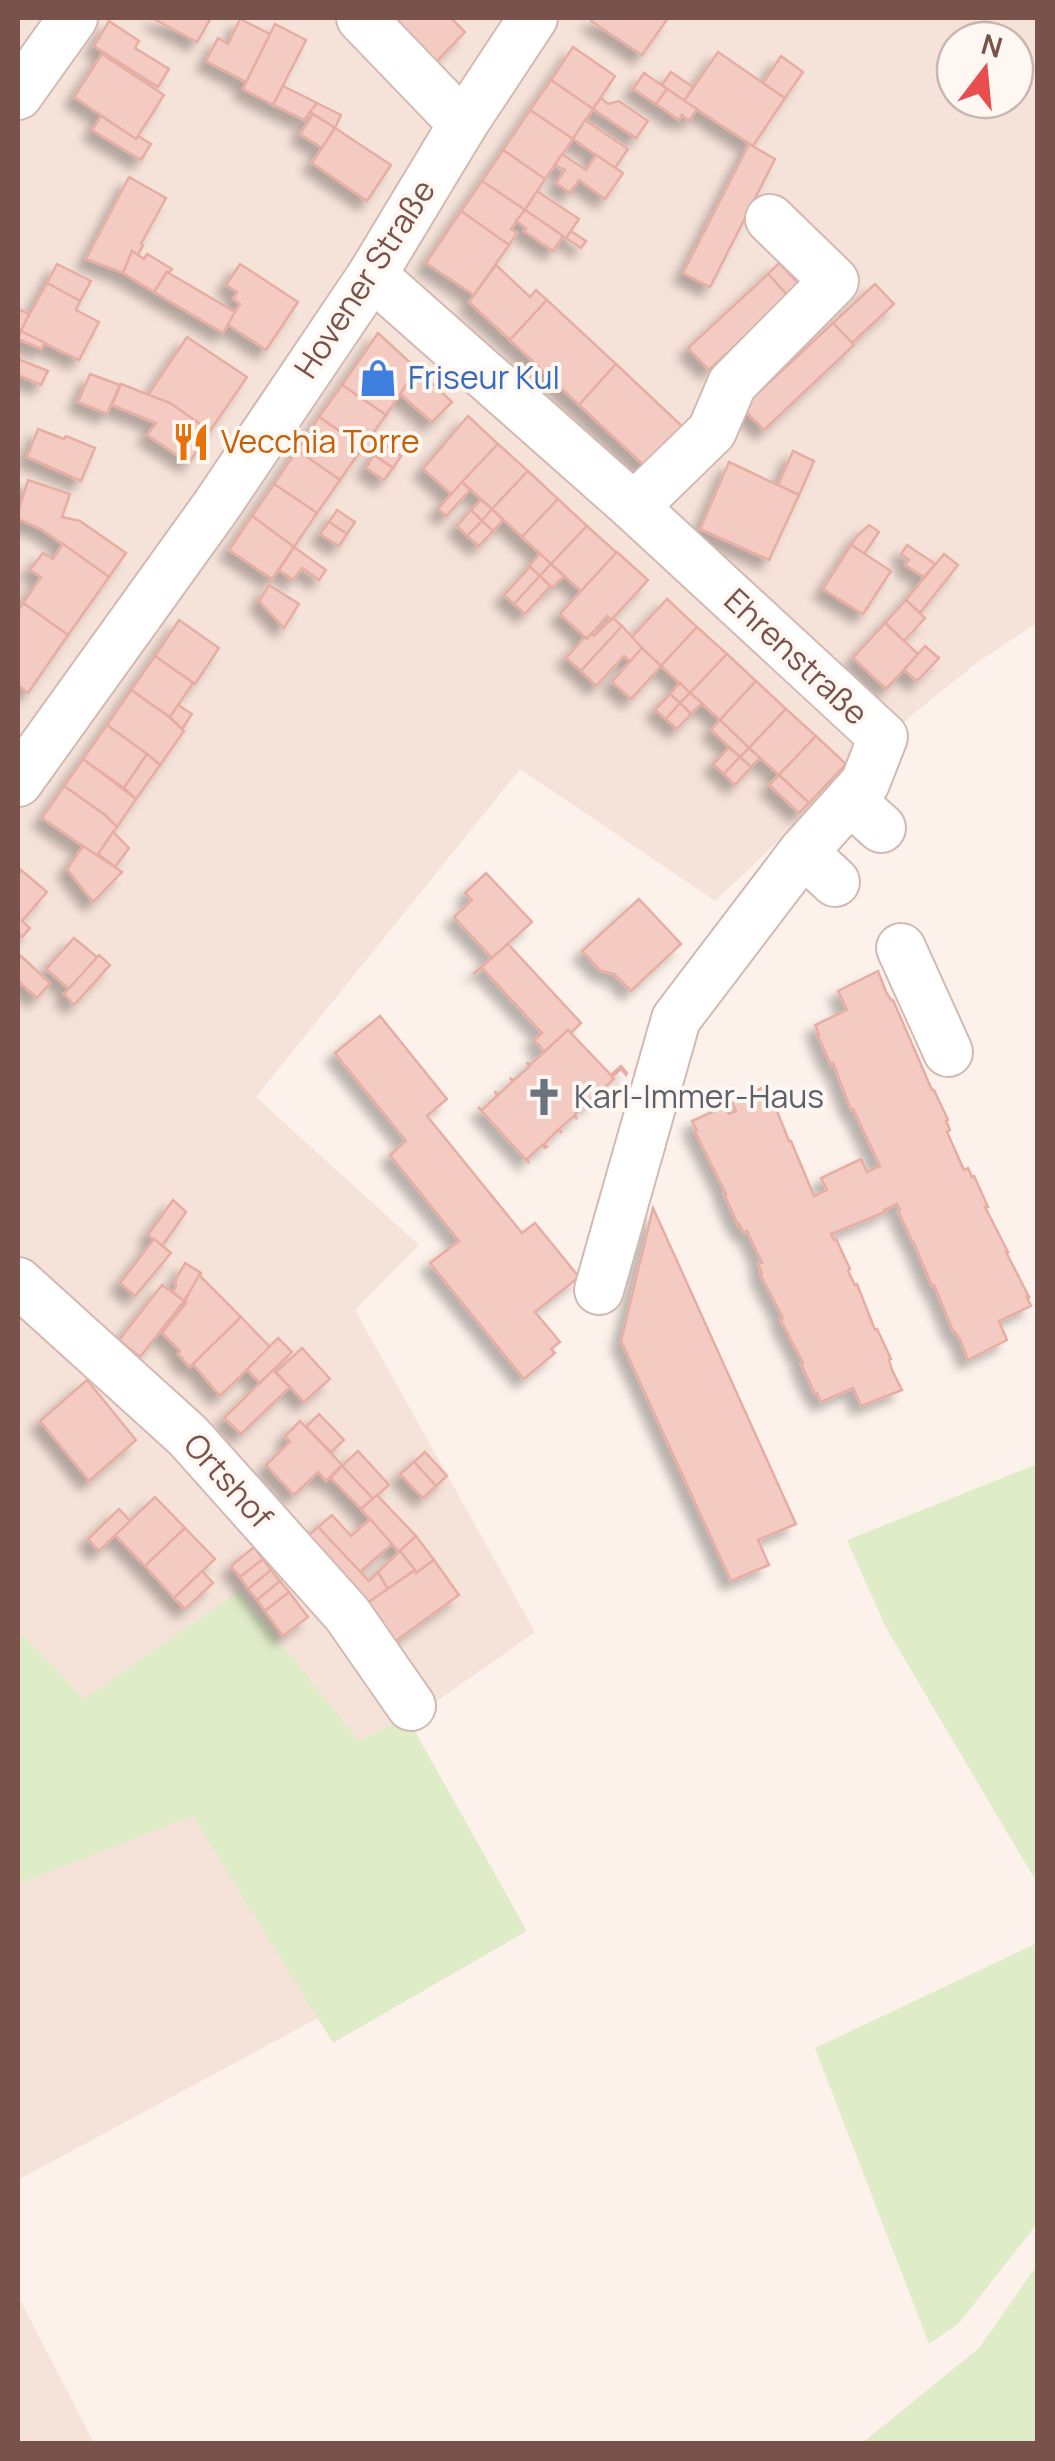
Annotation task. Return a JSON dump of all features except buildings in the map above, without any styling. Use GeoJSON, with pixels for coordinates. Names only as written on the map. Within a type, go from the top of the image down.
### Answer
{"type":"FeatureCollection","features":[{"type":"Feature","properties":{"kind":"street"},"geometry":{"type":"LineString","coordinates":[[18,96],[73,18]]}},
{"type":"Feature","properties":{"kind":"street"},"geometry":{"type":"LineString","coordinates":[[361,18],[463,124]]}},
{"type":"Feature","properties":{"kind":"street","name":"Hovener Straße"},"geometry":{"type":"LineString","coordinates":[[18,782],[217,505],[372,275],[463,124],[533,18]]}},
{"type":"Feature","properties":{"kind":"street"},"geometry":{"type":"LineString","coordinates":[[634,507],[712,430],[732,384],[834,280],[770,219]]}},
{"type":"Feature","properties":{"kind":"street","name":"Ehrenstraße"},"geometry":{"type":"LineString","coordinates":[[372,275],[634,507],[883,737],[866,783],[866,814],[676,1019],[599,1290]]}},
{"type":"Feature","properties":{"kind":"street"},"geometry":{"type":"LineString","coordinates":[[901,948],[948,1052]]}},
{"type":"Feature","properties":{"kind":"street","name":"Ortshof"},"geometry":{"type":"LineString","coordinates":[[18,1282],[188,1436],[347,1614],[411,1706]]}},
{"type":"Feature","properties":{"kind":"shaded area"},"geometry":{"type":"Polygon","coordinates":[[[18,18],[1037,18],[1037,623],[978,662],[913,714],[715,901],[520,769],[256,1097],[419,1245],[355,1310],[535,1632],[392,1733],[494,1923],[18,2180],[18,18]]]}},
{"type":"Feature","properties":{"kind":"shaded area"},"geometry":{"type":"Polygon","coordinates":[[[18,2296],[94,2443],[18,2443],[18,2296]]]}},
{"type":"Feature","properties":{"kind":"green space"},"geometry":{"type":"Polygon","coordinates":[[[1037,1464],[1037,1883],[885,1626],[847,1540],[1037,1464]]]}},
{"type":"Feature","properties":{"kind":"green space"},"geometry":{"type":"Polygon","coordinates":[[[239,1591],[359,1741],[407,1717],[527,1931],[333,2043],[193,1816],[18,1884],[18,1630],[84,1699],[239,1591]]]}},
{"type":"Feature","properties":{"kind":"green space"},"geometry":{"type":"Polygon","coordinates":[[[1037,1943],[1037,2224],[959,2323],[929,2344],[815,2048],[1037,1943]]]}},
{"type":"Feature","properties":{"kind":"green space"},"geometry":{"type":"Polygon","coordinates":[[[1037,2265],[1037,2443],[862,2443],[979,2348],[1037,2265]]]}},
{"type":"Feature","properties":{"kind":"place","name":"Friseur Kul"},"geometry":{"type":"Point","coordinates":[378,378]}},
{"type":"Feature","properties":{"kind":"place","name":"Vecchia Torre"},"geometry":{"type":"Point","coordinates":[191,442]}},
{"type":"Feature","properties":{"kind":"place","name":"Karl-Immer-Haus"},"geometry":{"type":"Point","coordinates":[544,1097]}}]}
